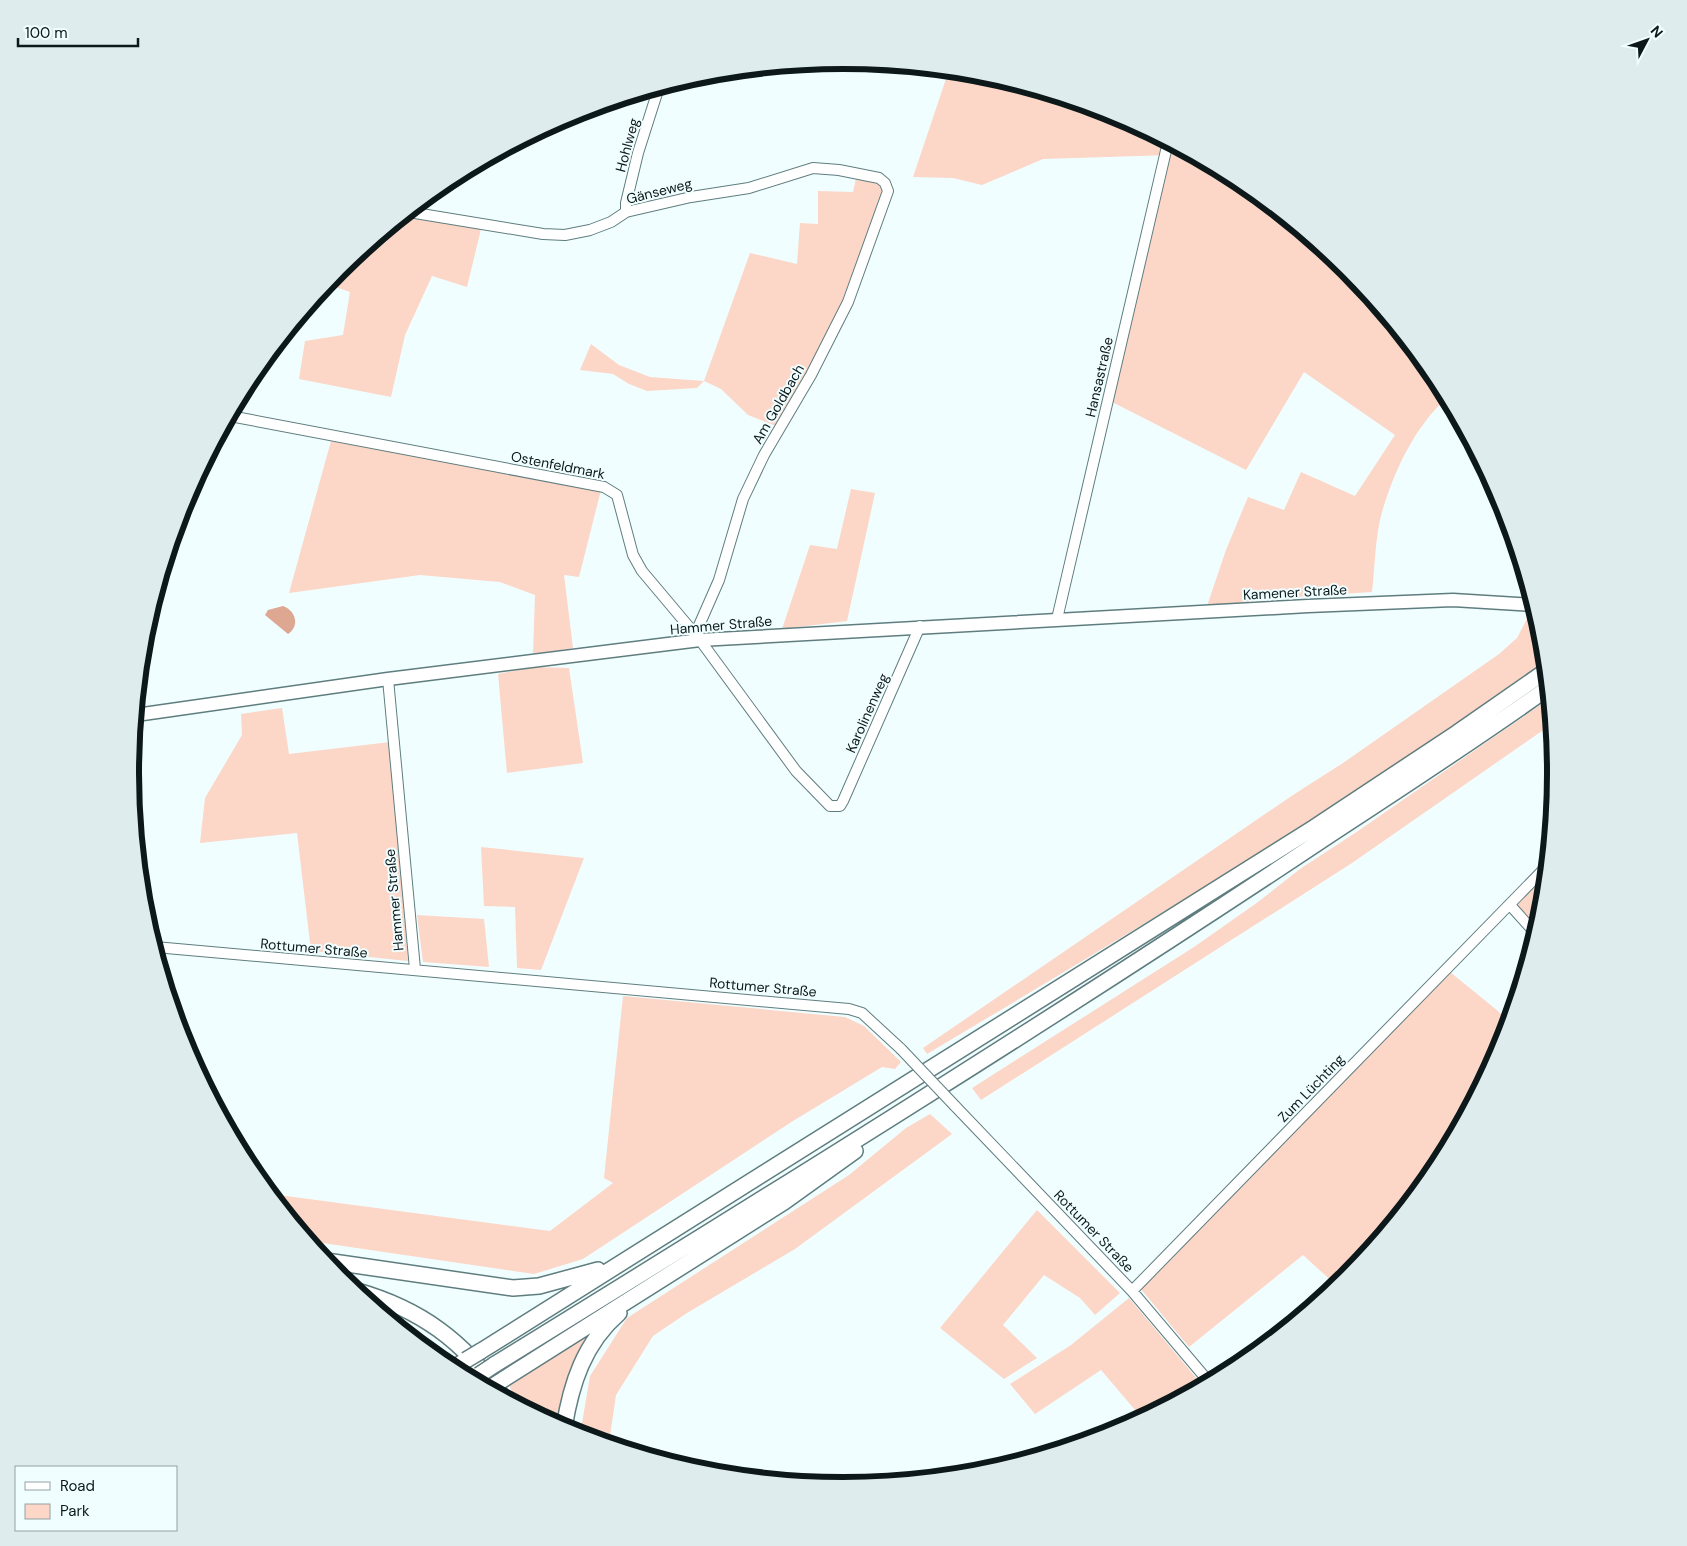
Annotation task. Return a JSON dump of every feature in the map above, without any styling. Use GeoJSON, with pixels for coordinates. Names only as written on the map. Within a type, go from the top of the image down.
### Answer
{"type":"FeatureCollection","features":[{"type":"Feature","properties":{"kind":"highway"},"geometry":{"type":"LineString","coordinates":[[460,1364],[1307,832],[1457,733],[1541,675]]}},
{"type":"Feature","properties":{"kind":"highway"},"geometry":{"type":"LineString","coordinates":[[478,1375],[905,1109],[1224,906],[1470,743],[1543,692]]}},
{"type":"Feature","properties":{"kind":"highway"},"geometry":{"type":"LineString","coordinates":[[495,1385],[784,1202],[864,1144],[905,1109]]}},
{"type":"Feature","properties":{"kind":"highway"},"geometry":{"type":"LineString","coordinates":[[338,1263],[513,1288],[539,1286],[564,1281],[621,1262]]}},
{"type":"Feature","properties":{"kind":"highway"},"geometry":{"type":"LineString","coordinates":[[566,1420],[573,1384],[595,1339],[616,1316],[647,1290]]}},
{"type":"Feature","properties":{"kind":"highway"},"geometry":{"type":"LineString","coordinates":[[373,1297],[398,1305],[432,1324],[459,1344],[493,1384]]}},
{"type":"Feature","properties":{"kind":"main road","name":"Kamener Straße"},"geometry":{"type":"LineString","coordinates":[[1057,619],[1443,600],[1527,605]]}},
{"type":"Feature","properties":{"kind":"main road","name":"Hammer Straße"},"geometry":{"type":"LineString","coordinates":[[142,714],[388,679],[700,640],[1057,619]]}},
{"type":"Feature","properties":{"kind":"street","name":"Hohlweg"},"geometry":{"type":"LineString","coordinates":[[626,212],[626,203],[638,153],[657,94]]}},
{"type":"Feature","properties":{"kind":"street","name":"Hansastraße"},"geometry":{"type":"LineString","coordinates":[[1057,619],[1167,147]]}},
{"type":"Feature","properties":{"kind":"street","name":"Gänseweg"},"geometry":{"type":"LineString","coordinates":[[416,213],[543,234],[566,235],[611,222],[626,212],[691,197],[749,188],[813,168],[839,170],[879,178],[885,183]]}},
{"type":"Feature","properties":{"kind":"street","name":"Am Goldbach"},"geometry":{"type":"LineString","coordinates":[[700,640],[697,630],[719,580],[743,499],[764,455],[811,375],[848,302],[888,191],[885,183]]}},
{"type":"Feature","properties":{"kind":"street","name":"Ostenfeldmark"},"geometry":{"type":"LineString","coordinates":[[236,417],[609,489],[617,495],[628,540],[642,571],[700,640],[796,771],[830,806],[835,808]]}},
{"type":"Feature","properties":{"kind":"street","name":"Karolinenweg"},"geometry":{"type":"LineString","coordinates":[[835,808],[843,801],[920,626]]}},
{"type":"Feature","properties":{"kind":"street","name":"Hammer Straße"},"geometry":{"type":"LineString","coordinates":[[388,679],[415,969]]}},
{"type":"Feature","properties":{"kind":"street","name":"Zum Lüchting"},"geometry":{"type":"LineString","coordinates":[[1132,1291],[1541,873]]}},
{"type":"Feature","properties":{"kind":"street"},"geometry":{"type":"LineString","coordinates":[[1510,905],[1530,927]]}},
{"type":"Feature","properties":{"kind":"street","name":"Rottumer Straße"},"geometry":{"type":"LineString","coordinates":[[161,948],[849,1009],[862,1013],[901,1049],[1132,1291],[1205,1377]]}},
{"type":"Feature","properties":{"kind":"green space"},"geometry":{"type":"Polygon","coordinates":[[[947,77],[981,82],[1070,106],[1113,122],[1155,141],[1235,187],[1308,244],[1373,309],[1402,344],[1442,403],[1425,422],[1407,450],[1387,496],[1380,522],[1372,592],[1207,606],[1226,550],[1248,497],[1284,510],[1301,472],[1355,496],[1395,435],[1304,372],[1246,470],[1112,402],[1170,155],[1043,159],[982,185],[953,178],[913,177],[947,77]]]}},
{"type":"Feature","properties":{"kind":"green space"},"geometry":{"type":"Polygon","coordinates":[[[856,178],[879,182],[883,190],[835,321],[808,375],[776,426],[748,415],[721,389],[704,381],[750,253],[797,264],[800,223],[818,224],[818,191],[853,192],[856,178]]]}},
{"type":"Feature","properties":{"kind":"green space"},"geometry":{"type":"Polygon","coordinates":[[[412,216],[481,229],[467,287],[432,276],[405,335],[391,397],[299,379],[305,341],[343,335],[350,292],[335,287],[379,244],[412,216]]]}},
{"type":"Feature","properties":{"kind":"green space"},"geometry":{"type":"Polygon","coordinates":[[[591,344],[619,365],[650,377],[704,381],[697,388],[647,391],[629,384],[613,374],[580,370],[591,344]]]}},
{"type":"Feature","properties":{"kind":"green space"},"geometry":{"type":"Polygon","coordinates":[[[331,441],[601,490],[579,577],[564,575],[573,648],[533,655],[535,595],[500,582],[420,575],[289,593],[331,441]]]}},
{"type":"Feature","properties":{"kind":"green space"},"geometry":{"type":"Polygon","coordinates":[[[851,489],[875,493],[847,621],[782,629],[810,545],[837,549],[851,489]]]}},
{"type":"Feature","properties":{"kind":"green space"},"geometry":{"type":"Polygon","coordinates":[[[1529,614],[1540,667],[1318,816],[1162,913],[927,1054],[923,1048],[1293,795],[1343,763],[1499,654],[1517,638],[1529,614]]]}},
{"type":"Feature","properties":{"kind":"green space"},"geometry":{"type":"Polygon","coordinates":[[[532,667],[569,668],[583,763],[507,773],[498,674],[532,667]]]}},
{"type":"Feature","properties":{"kind":"green space"},"geometry":{"type":"Polygon","coordinates":[[[1544,703],[1546,728],[1352,863],[981,1100],[972,1088],[1194,947],[1258,902],[1300,869],[1544,703]]]}},
{"type":"Feature","properties":{"kind":"green space"},"geometry":{"type":"Polygon","coordinates":[[[282,708],[289,754],[390,742],[408,961],[311,951],[297,833],[200,843],[205,798],[242,735],[241,714],[282,708]]]}},
{"type":"Feature","properties":{"kind":"green space"},"geometry":{"type":"Polygon","coordinates":[[[481,847],[584,858],[541,970],[517,968],[515,907],[484,906],[481,847]]]}},
{"type":"Feature","properties":{"kind":"green space"},"geometry":{"type":"Polygon","coordinates":[[[1539,881],[1531,922],[1516,906],[1539,881]]]}},
{"type":"Feature","properties":{"kind":"green space"},"geometry":{"type":"Polygon","coordinates":[[[417,915],[484,919],[489,967],[423,962],[417,915]]]}},
{"type":"Feature","properties":{"kind":"green space"},"geometry":{"type":"Polygon","coordinates":[[[1450,972],[1503,1017],[1475,1084],[1429,1164],[1402,1202],[1373,1237],[1331,1280],[1303,1255],[1189,1347],[1140,1288],[1450,972]]]}},
{"type":"Feature","properties":{"kind":"green space"},"geometry":{"type":"Polygon","coordinates":[[[623,996],[845,1017],[864,1026],[901,1062],[895,1069],[882,1067],[793,1121],[583,1259],[534,1274],[319,1242],[280,1195],[550,1231],[613,1183],[604,1178],[623,996]]]}},
{"type":"Feature","properties":{"kind":"green space"},"geometry":{"type":"Polygon","coordinates":[[[930,1114],[952,1134],[795,1249],[687,1313],[653,1336],[616,1395],[610,1437],[581,1427],[590,1376],[627,1318],[849,1175],[906,1128],[930,1114]]]}},
{"type":"Feature","properties":{"kind":"green space"},"geometry":{"type":"Polygon","coordinates":[[[1037,1210],[1120,1293],[1095,1315],[1080,1298],[1044,1275],[1003,1325],[1037,1358],[1004,1379],[940,1328],[1037,1210]]]}},
{"type":"Feature","properties":{"kind":"green space"},"geometry":{"type":"Polygon","coordinates":[[[1129,1298],[1199,1381],[1138,1413],[1101,1370],[1035,1414],[1010,1384],[1071,1345],[1129,1298]]]}},
{"type":"Feature","properties":{"kind":"green space"},"geometry":{"type":"Polygon","coordinates":[[[596,1327],[571,1374],[560,1418],[515,1396],[508,1384],[596,1327]]]}},
{"type":"Feature","properties":{"kind":"shaded area"},"geometry":{"type":"Polygon","coordinates":[[[283,606],[291,611],[295,619],[294,627],[288,634],[265,615],[268,610],[283,606]]]}}]}
